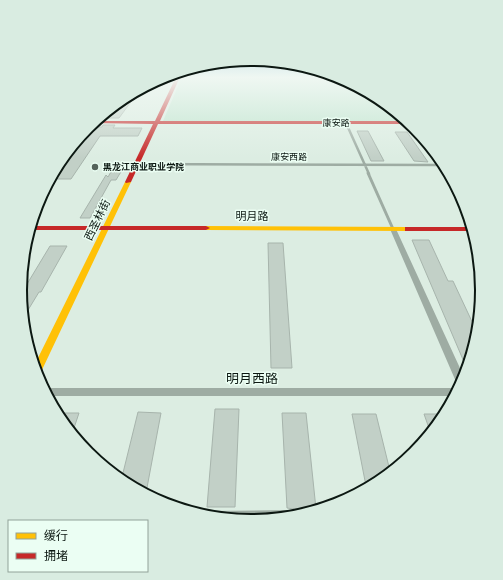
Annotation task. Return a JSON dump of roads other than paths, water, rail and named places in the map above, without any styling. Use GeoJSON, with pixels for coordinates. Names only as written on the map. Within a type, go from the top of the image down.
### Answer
{"type":"FeatureCollection","features":[{"type":"Feature","properties":{"kind":"street","name":"西圣林街"},"geometry":{"type":"LineString","coordinates":[[40,364],[165,104]]}},
{"type":"Feature","properties":{"kind":"street","name":"康安路"},"geometry":{"type":"LineString","coordinates":[[102,122],[402,123]]}},
{"type":"Feature","properties":{"kind":"street","name":"明月路"},"geometry":{"type":"LineString","coordinates":[[36,228],[467,229]]}},
{"type":"Feature","properties":{"kind":"street"},"geometry":{"type":"LineString","coordinates":[[393,229],[459,377]]}},
{"type":"Feature","properties":{"kind":"street","name":"明月西路"},"geometry":{"type":"LineString","coordinates":[[52,392],[451,392]]}},
{"type":"Feature","properties":{"kind":"lane"},"geometry":{"type":"LineString","coordinates":[[346,123],[393,229]]}},
{"type":"Feature","properties":{"kind":"lane","name":"康安西路"},"geometry":{"type":"LineString","coordinates":[[137,164],[437,164]]}},
{"type":"Feature","properties":{"kind":"lane"},"geometry":{"type":"LineString","coordinates":[[233,514],[278,513]]}},
{"type":"Feature","properties":{"kind":"place","name":"黑龙江商业职业学院"},"geometry":{"type":"Point","coordinates":[95,167]}}]}
